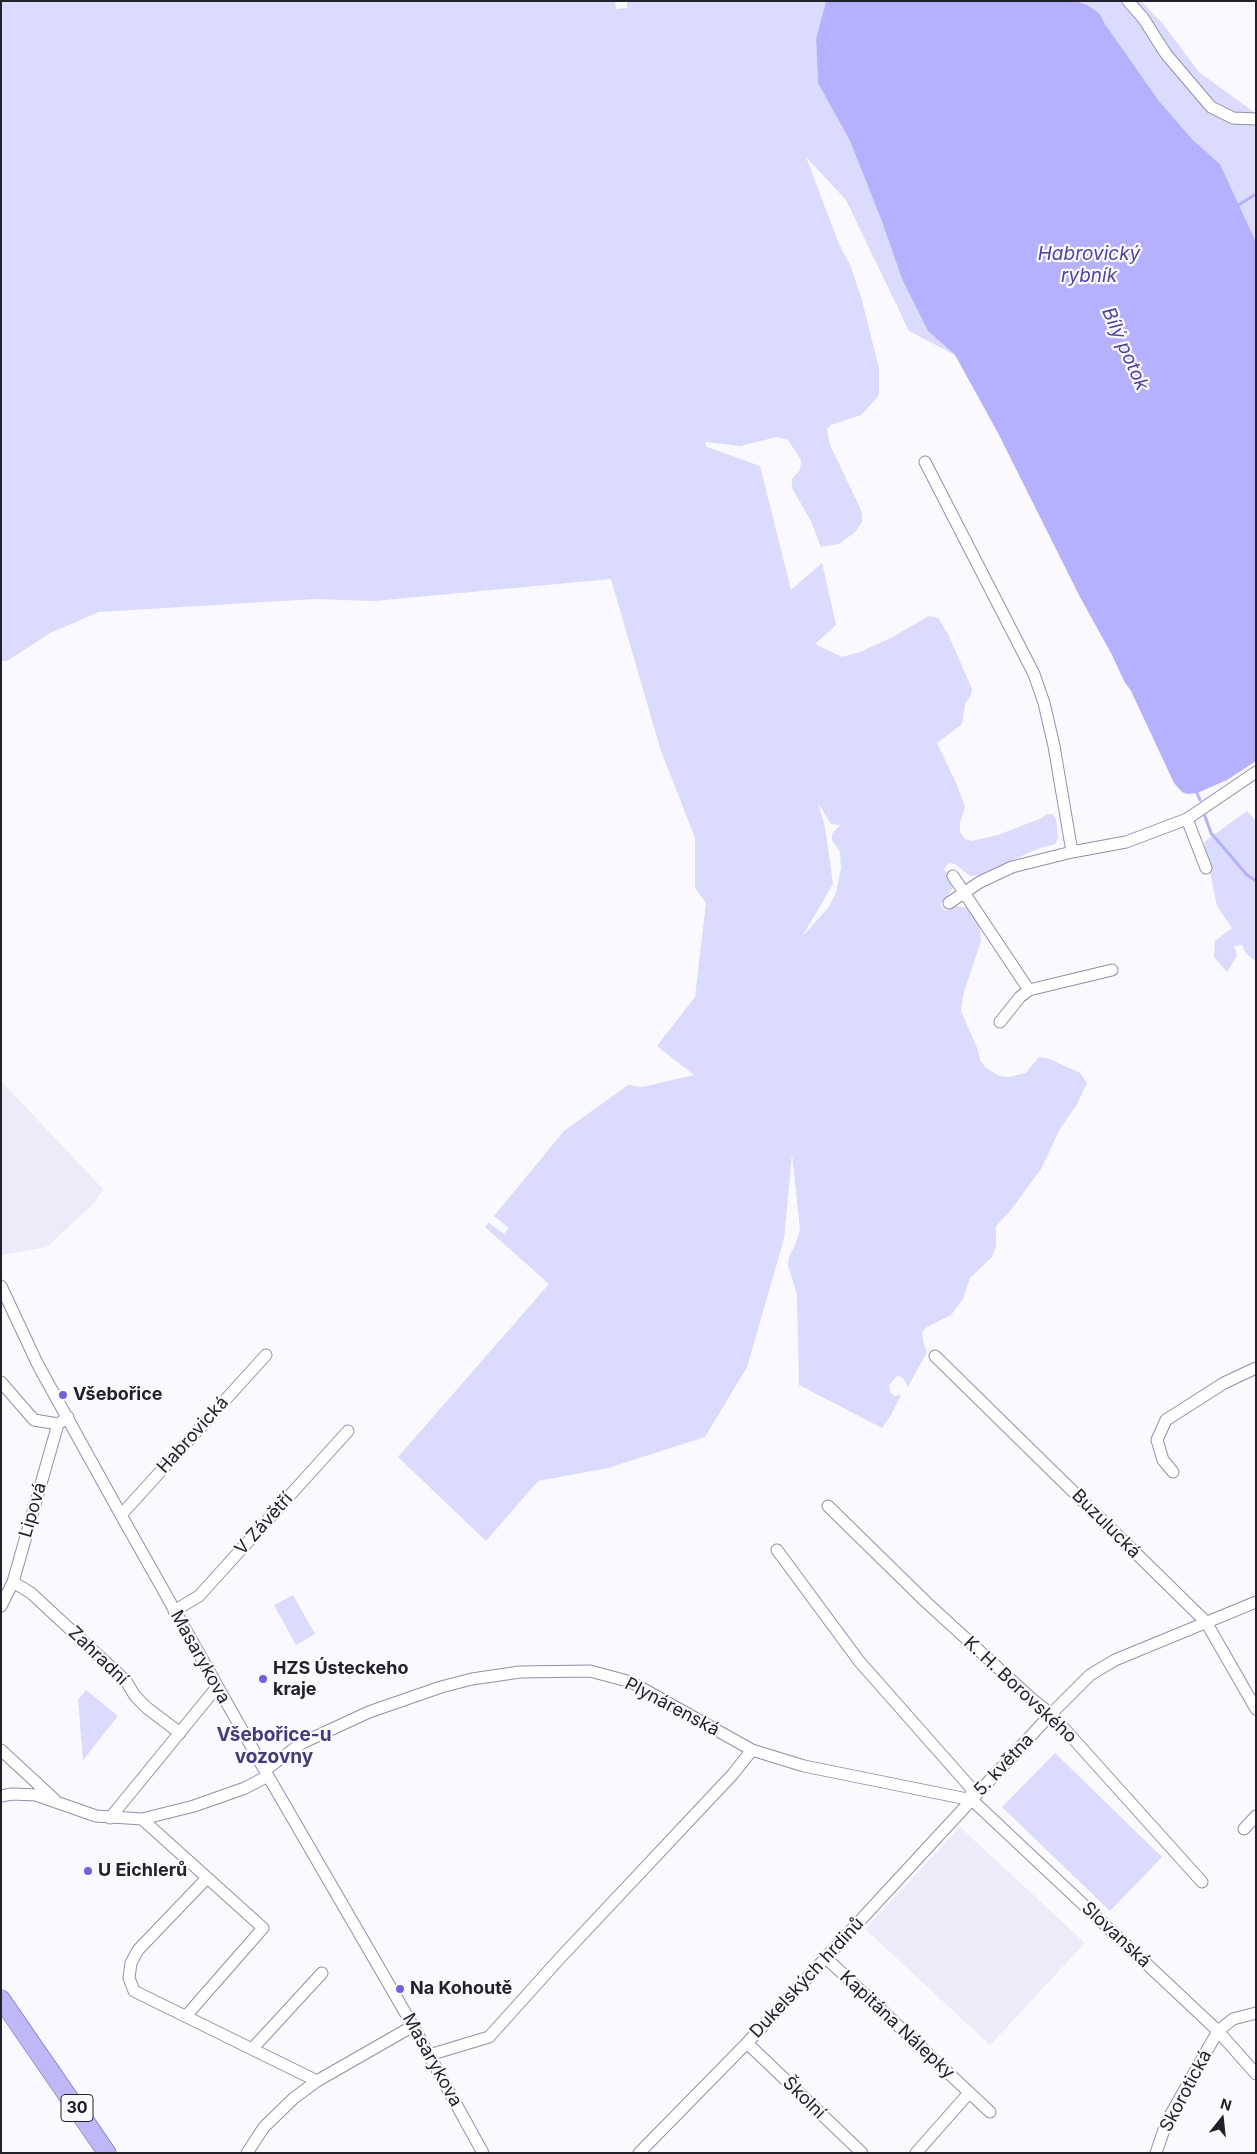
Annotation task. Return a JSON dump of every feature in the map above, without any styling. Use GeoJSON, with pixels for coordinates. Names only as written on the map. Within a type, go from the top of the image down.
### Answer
{"type":"FeatureCollection","features":[{"type":"Feature","properties":{"kind":"main road","name":"30"},"geometry":{"type":"LineString","coordinates":[[1,1999],[107,2153]]}},
{"type":"Feature","properties":{"kind":"street"},"geometry":{"type":"LineString","coordinates":[[1128,1],[1143,18],[1166,54],[1211,106],[1233,118],[1256,119]]}},
{"type":"Feature","properties":{"kind":"street"},"geometry":{"type":"LineString","coordinates":[[924,462],[1034,674],[1044,703],[1054,746],[1072,852]]}},
{"type":"Feature","properties":{"kind":"street"},"geometry":{"type":"LineString","coordinates":[[949,903],[964,892],[1012,867],[1072,852],[1126,842],[1187,818],[1256,772]]}},
{"type":"Feature","properties":{"kind":"street"},"geometry":{"type":"LineString","coordinates":[[1187,818],[1206,868]]}},
{"type":"Feature","properties":{"kind":"street"},"geometry":{"type":"LineString","coordinates":[[953,876],[1029,990]]}},
{"type":"Feature","properties":{"kind":"street"},"geometry":{"type":"LineString","coordinates":[[1000,1022],[1020,997],[1029,990],[1112,970]]}},
{"type":"Feature","properties":{"kind":"street","name":"Masarykova"},"geometry":{"type":"LineString","coordinates":[[1,1286],[63,1420],[121,1515],[266,1773],[413,2026],[484,2153]]}},
{"type":"Feature","properties":{"kind":"street","name":"Habrovická"},"geometry":{"type":"LineString","coordinates":[[121,1515],[266,1355]]}},
{"type":"Feature","properties":{"kind":"street","name":"Buzulucká"},"geometry":{"type":"LineString","coordinates":[[936,1356],[1206,1622],[1256,1709]]}},
{"type":"Feature","properties":{"kind":"street"},"geometry":{"type":"LineString","coordinates":[[1173,1472],[1163,1460],[1157,1440],[1166,1420],[1224,1382],[1256,1368]]}},
{"type":"Feature","properties":{"kind":"street"},"geometry":{"type":"LineString","coordinates":[[1,1382],[34,1420],[63,1420]]}},
{"type":"Feature","properties":{"kind":"street","name":"Lipová"},"geometry":{"type":"LineString","coordinates":[[1,1606],[13,1582],[63,1420]]}},
{"type":"Feature","properties":{"kind":"street","name":"V Závětří"},"geometry":{"type":"LineString","coordinates":[[174,1611],[199,1596],[348,1431]]}},
{"type":"Feature","properties":{"kind":"street","name":"K. H. Borovského"},"geometry":{"type":"LineString","coordinates":[[828,1506],[926,1602],[1032,1699],[1051,1714],[1202,1882]]}},
{"type":"Feature","properties":{"kind":"street","name":"5. května"},"geometry":{"type":"LineString","coordinates":[[777,1550],[859,1661],[971,1788],[972,1800]]}},
{"type":"Feature","properties":{"kind":"street","name":"Zahradní"},"geometry":{"type":"LineString","coordinates":[[13,1582],[31,1593],[126,1681],[135,1696],[147,1708],[180,1733]]}},
{"type":"Feature","properties":{"kind":"street","name":"5. května"},"geometry":{"type":"LineString","coordinates":[[972,1800],[1051,1714],[1103,1666],[1256,1602]]}},
{"type":"Feature","properties":{"kind":"street","name":"Plynárenská"},"geometry":{"type":"LineString","coordinates":[[1,1796],[12,1794],[36,1796],[96,1816],[142,1819],[194,1806],[245,1788],[302,1743],[369,1712],[441,1686],[520,1672],[569,1670],[590,1671],[631,1682],[752,1750],[804,1766],[972,1800]]}},
{"type":"Feature","properties":{"kind":"street"},"geometry":{"type":"LineString","coordinates":[[110,1818],[218,1687]]}},
{"type":"Feature","properties":{"kind":"street","name":"Plynárenská"},"geometry":{"type":"LineString","coordinates":[[1,1750],[57,1802]]}},
{"type":"Feature","properties":{"kind":"street"},"geometry":{"type":"LineString","coordinates":[[429,2055],[489,2037],[733,1774],[752,1750]]}},
{"type":"Feature","properties":{"kind":"street","name":"Dukelských hrdinů"},"geometry":{"type":"LineString","coordinates":[[640,2153],[747,2043],[972,1800]]}},
{"type":"Feature","properties":{"kind":"street","name":"Slovanská"},"geometry":{"type":"LineString","coordinates":[[972,1800],[1218,2031],[1256,2074]]}},
{"type":"Feature","properties":{"kind":"street"},"geometry":{"type":"LineString","coordinates":[[1244,1829],[1256,1816]]}},
{"type":"Feature","properties":{"kind":"street"},"geometry":{"type":"LineString","coordinates":[[142,1819],[262,1928],[186,2016]]}},
{"type":"Feature","properties":{"kind":"street"},"geometry":{"type":"LineString","coordinates":[[207,1878],[138,1950],[131,1962],[129,1978],[134,1991],[317,2081]]}},
{"type":"Feature","properties":{"kind":"street","name":"Kapitána Nálepky"},"geometry":{"type":"LineString","coordinates":[[826,1958],[990,2112]]}},
{"type":"Feature","properties":{"kind":"street"},"geometry":{"type":"LineString","coordinates":[[253,2048],[322,1973]]}},
{"type":"Feature","properties":{"kind":"street"},"geometry":{"type":"LineString","coordinates":[[1218,2031],[1233,2019],[1256,2013]]}},
{"type":"Feature","properties":{"kind":"street"},"geometry":{"type":"LineString","coordinates":[[247,2153],[264,2127],[294,2098],[317,2081],[413,2026]]}},
{"type":"Feature","properties":{"kind":"street","name":"Skorotická"},"geometry":{"type":"LineString","coordinates":[[1156,2153],[1167,2120],[1218,2031]]}},
{"type":"Feature","properties":{"kind":"street","name":"Školní"},"geometry":{"type":"LineString","coordinates":[[747,2043],[862,2153]]}},
{"type":"Feature","properties":{"kind":"street","name":"Kapitána Nálepky"},"geometry":{"type":"LineString","coordinates":[[916,2153],[969,2093]]}},
{"type":"Feature","properties":{"kind":"shaded area"},"geometry":{"type":"Polygon","coordinates":[[[1,1],[620,1],[615,2],[616,9],[627,8],[627,1],[826,1],[816,39],[818,83],[850,141],[881,219],[902,279],[928,331],[955,355],[909,331],[846,200],[806,157],[839,244],[850,265],[862,300],[879,368],[879,394],[876,399],[861,415],[831,425],[827,429],[830,445],[862,512],[862,522],[855,532],[839,544],[821,547],[811,521],[792,488],[792,479],[800,470],[801,460],[788,440],[777,437],[740,446],[705,442],[707,447],[760,466],[791,590],[822,563],[836,625],[815,644],[842,657],[860,652],[891,638],[929,616],[938,618],[948,634],[972,689],[971,695],[965,704],[962,724],[937,743],[965,807],[960,823],[960,832],[965,839],[972,841],[998,835],[1042,818],[1047,814],[1052,814],[1056,819],[1058,838],[1055,844],[1037,849],[980,875],[970,876],[955,864],[949,863],[944,869],[951,879],[952,889],[947,898],[940,904],[945,911],[956,906],[968,908],[980,929],[981,941],[963,995],[961,1011],[978,1050],[980,1060],[985,1067],[999,1076],[1009,1077],[1026,1073],[1039,1057],[1047,1058],[1080,1073],[1087,1083],[1077,1104],[1060,1129],[1041,1169],[1010,1211],[996,1226],[996,1246],[992,1257],[970,1278],[963,1299],[951,1315],[927,1327],[922,1332],[927,1352],[908,1387],[904,1379],[898,1375],[889,1385],[890,1392],[894,1396],[901,1395],[882,1428],[799,1385],[797,1294],[788,1266],[789,1257],[800,1229],[792,1154],[784,1239],[747,1367],[705,1437],[608,1468],[538,1481],[486,1541],[398,1457],[549,1284],[485,1227],[489,1223],[504,1234],[509,1228],[494,1216],[564,1131],[628,1085],[642,1087],[694,1075],[657,1046],[695,997],[706,903],[695,888],[695,838],[660,748],[611,579],[374,601],[315,599],[99,612],[50,633],[7,661],[1,661],[1,1]],[[818,803],[825,827],[833,884],[802,937],[828,908],[836,893],[841,868],[840,852],[832,840],[832,834],[840,825],[831,824],[818,803]]]}},
{"type":"Feature","properties":{"kind":"shaded area"},"geometry":{"type":"Polygon","coordinates":[[[1076,1],[1141,1],[1163,24],[1199,72],[1255,113],[1256,242],[1220,164],[1193,140],[1159,101],[1100,14],[1089,6],[1076,1]]]}},
{"type":"Feature","properties":{"kind":"shaded area"},"geometry":{"type":"Polygon","coordinates":[[[1247,811],[1256,821],[1256,962],[1246,953],[1242,945],[1234,946],[1237,956],[1227,972],[1214,957],[1215,941],[1232,928],[1217,906],[1204,842],[1247,811]]]}},
{"type":"Feature","properties":{"kind":"shaded area"},"geometry":{"type":"Polygon","coordinates":[[[1,1081],[103,1189],[94,1203],[47,1247],[1,1255],[1,1081]]]}},
{"type":"Feature","properties":{"kind":"shaded area"},"geometry":{"type":"Polygon","coordinates":[[[293,1595],[315,1634],[296,1645],[274,1605],[293,1595]]]}},
{"type":"Feature","properties":{"kind":"shaded area"},"geometry":{"type":"Polygon","coordinates":[[[86,1690],[118,1716],[83,1760],[78,1700],[86,1690]]]}},
{"type":"Feature","properties":{"kind":"shaded area"},"geometry":{"type":"Polygon","coordinates":[[[1055,1753],[1162,1857],[1110,1911],[1002,1807],[1055,1753]]]}},
{"type":"Feature","properties":{"kind":"shaded area"},"geometry":{"type":"Polygon","coordinates":[[[960,1827],[1085,1943],[990,2045],[865,1929],[960,1827]]]}},
{"type":"Feature","properties":{"kind":"water","name":"Habrovický rybník"},"geometry":{"type":"Polygon","coordinates":[[[826,1],[1076,1],[1089,6],[1100,14],[1159,101],[1193,140],[1220,164],[1256,242],[1256,761],[1227,780],[1197,793],[1187,794],[1182,792],[1174,783],[1131,691],[1080,597],[998,433],[955,355],[928,331],[902,279],[881,219],[850,141],[818,83],[816,39],[826,1]]]}},
{"type":"Feature","properties":{"kind":"waterway"},"geometry":{"type":"LineString","coordinates":[[1237,206],[1256,194]]}},
{"type":"Feature","properties":{"kind":"waterway"},"geometry":{"type":"LineString","coordinates":[[1197,793],[1200,800]]}},
{"type":"Feature","properties":{"kind":"waterway"},"geometry":{"type":"LineString","coordinates":[[1205,816],[1211,833],[1247,875],[1256,881]]}},
{"type":"Feature","properties":{"kind":"place","name":"Všebořice"},"geometry":{"type":"Point","coordinates":[63,1395]}},
{"type":"Feature","properties":{"kind":"place","name":"HZS Ústeckeho kraje"},"geometry":{"type":"Point","coordinates":[263,1679]}},
{"type":"Feature","properties":{"kind":"place","name":"U Eichlerů"},"geometry":{"type":"Point","coordinates":[88,1871]}},
{"type":"Feature","properties":{"kind":"place","name":"Na Kohoutě"},"geometry":{"type":"Point","coordinates":[400,1989]}},
{"type":"Feature","properties":{"kind":"district","name":"Všebořice-u vozovny"},"geometry":{"type":"Point","coordinates":[274,1746]}},
{"type":"Feature","properties":{"kind":"water label","name":"Bílý potok"},"geometry":{"type":"Point","coordinates":[1125,349]}}]}
